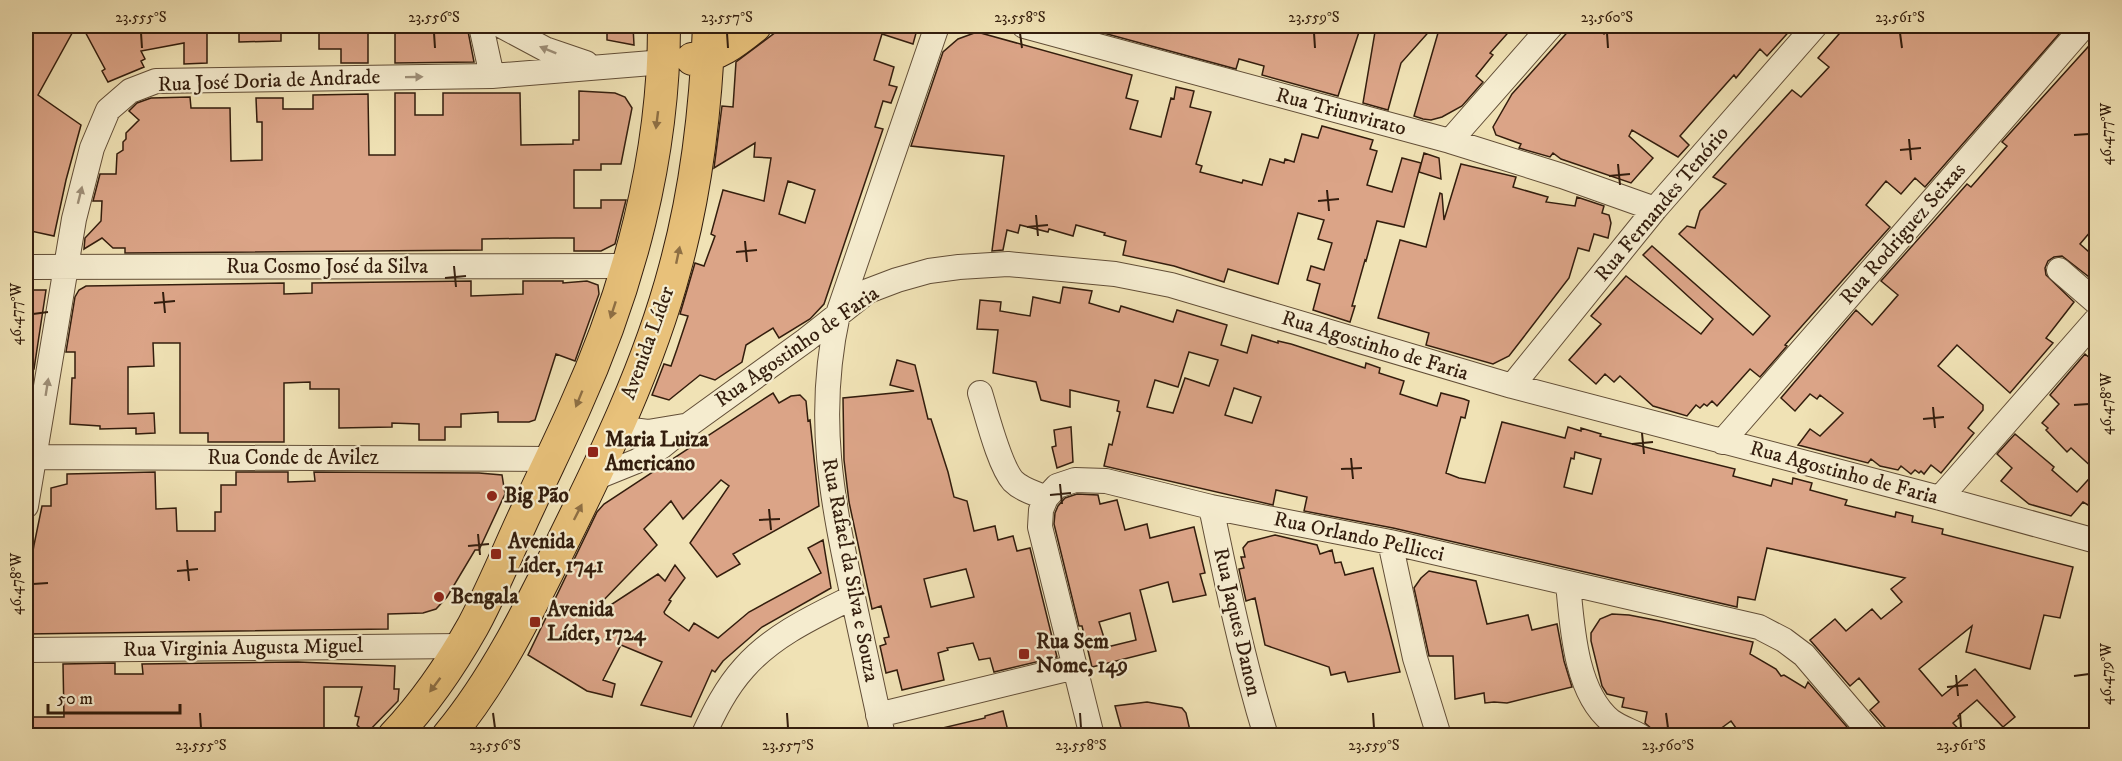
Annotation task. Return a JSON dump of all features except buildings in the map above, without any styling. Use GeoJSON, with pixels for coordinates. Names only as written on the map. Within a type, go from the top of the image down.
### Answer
{"type":"FeatureCollection","features":[{"type":"Feature","properties":{"kind":"main road","name":"Avenida Líder"},"geometry":{"type":"LineString","coordinates":[[394,735],[438,681],[474,624],[576,407],[600,345],[628,266],[653,157],[664,62],[664,26]]}},
{"type":"Feature","properties":{"kind":"main road","name":"Avenida Líder"},"geometry":{"type":"LineString","coordinates":[[448,735],[494,671],[531,606],[594,478],[634,389],[675,268],[694,175],[708,57],[709,26]]}},
{"type":"Feature","properties":{"kind":"main road"},"geometry":{"type":"LineString","coordinates":[[664,62],[708,57],[727,48],[755,26]]}},
{"type":"Feature","properties":{"kind":"street"},"geometry":{"type":"LineString","coordinates":[[481,26],[492,76]]}},
{"type":"Feature","properties":{"kind":"street"},"geometry":{"type":"LineString","coordinates":[[502,26],[545,49],[597,67]]}},
{"type":"Feature","properties":{"kind":"street","name":"Rua Rafael da Silva e Souza"},"geometry":{"type":"LineString","coordinates":[[881,725],[834,506],[827,446],[827,386],[838,314],[937,26]]}},
{"type":"Feature","properties":{"kind":"street","name":"Rua Triunvirato"},"geometry":{"type":"LineString","coordinates":[[1024,26],[1450,141],[1562,176],[1655,209]]}},
{"type":"Feature","properties":{"kind":"street"},"geometry":{"type":"LineString","coordinates":[[1450,141],[1551,26]]}},
{"type":"Feature","properties":{"kind":"street","name":"Rua Fernandes Tenório"},"geometry":{"type":"LineString","coordinates":[[1512,386],[1655,209],[1815,26]]}},
{"type":"Feature","properties":{"kind":"street","name":"Rua Rodriguez Seixas"},"geometry":{"type":"LineString","coordinates":[[1722,442],[2084,26]]}},
{"type":"Feature","properties":{"kind":"street","name":"Rua José Doria de Andrade"},"geometry":{"type":"LineString","coordinates":[[26,506],[30,457],[74,219],[92,148],[108,110],[130,91],[156,81],[492,76],[664,62]]}},
{"type":"Feature","properties":{"kind":"street","name":"Rua Agostinho de Faria"},"geometry":{"type":"LineString","coordinates":[[594,478],[661,447],[807,340],[868,291],[930,271],[1008,264],[1115,274],[1171,285],[1512,386],[1940,498],[2097,542]]}},
{"type":"Feature","properties":{"kind":"street","name":"Rua Cosmo José da Silva"},"geometry":{"type":"LineString","coordinates":[[26,267],[628,266]]}},
{"type":"Feature","properties":{"kind":"street"},"geometry":{"type":"LineString","coordinates":[[2059,270],[2097,303]]}},
{"type":"Feature","properties":{"kind":"street"},"geometry":{"type":"LineString","coordinates":[[1940,498],[2097,320]]}},
{"type":"Feature","properties":{"kind":"street"},"geometry":{"type":"LineString","coordinates":[[980,393],[1004,468],[1018,485],[1046,498],[1041,510],[1040,527],[1092,735]]}},
{"type":"Feature","properties":{"kind":"street","name":"Rua Agostinho de Faria"},"geometry":{"type":"LineString","coordinates":[[616,428],[648,432],[687,426]]}},
{"type":"Feature","properties":{"kind":"street","name":"Rua Conde de Avilez"},"geometry":{"type":"LineString","coordinates":[[30,457],[550,459]]}},
{"type":"Feature","properties":{"kind":"street","name":"Rua Orlando Pellicci"},"geometry":{"type":"LineString","coordinates":[[1046,498],[1057,486],[1075,480],[1115,483],[1211,507],[1390,542],[1759,627],[1784,640],[1804,655],[1873,735]]}},
{"type":"Feature","properties":{"kind":"street","name":"Rua Jaques Danon"},"geometry":{"type":"LineString","coordinates":[[1211,507],[1234,614],[1266,735]]}},
{"type":"Feature","properties":{"kind":"street"},"geometry":{"type":"LineString","coordinates":[[1390,542],[1415,658],[1439,735]]}},
{"type":"Feature","properties":{"kind":"street"},"geometry":{"type":"LineString","coordinates":[[1568,583],[1581,673],[1594,701],[1611,721],[1640,735]]}},
{"type":"Feature","properties":{"kind":"street"},"geometry":{"type":"LineString","coordinates":[[703,735],[718,704],[744,667],[783,634],[853,597]]}},
{"type":"Feature","properties":{"kind":"street","name":"Rua Virginia Augusta Miguel"},"geometry":{"type":"LineString","coordinates":[[26,650],[461,646]]}},
{"type":"Feature","properties":{"kind":"street"},"geometry":{"type":"LineString","coordinates":[[881,725],[1075,667]]}},
{"type":"Feature","properties":{"kind":"place","name":"Maria Luiza Americano"},"geometry":{"type":"Point","coordinates":[593,452]}},
{"type":"Feature","properties":{"kind":"place","name":"Big Pão"},"geometry":{"type":"Point","coordinates":[492,496]}},
{"type":"Feature","properties":{"kind":"place","name":"Avenida Líder, 1741"},"geometry":{"type":"Point","coordinates":[496,554]}},
{"type":"Feature","properties":{"kind":"place","name":"Bengala"},"geometry":{"type":"Point","coordinates":[439,597]}},
{"type":"Feature","properties":{"kind":"place","name":"Avenida Líder, 1724"},"geometry":{"type":"Point","coordinates":[535,622]}},
{"type":"Feature","properties":{"kind":"place","name":"Rua Sem Nome, 149"},"geometry":{"type":"Point","coordinates":[1024,654]}}]}
